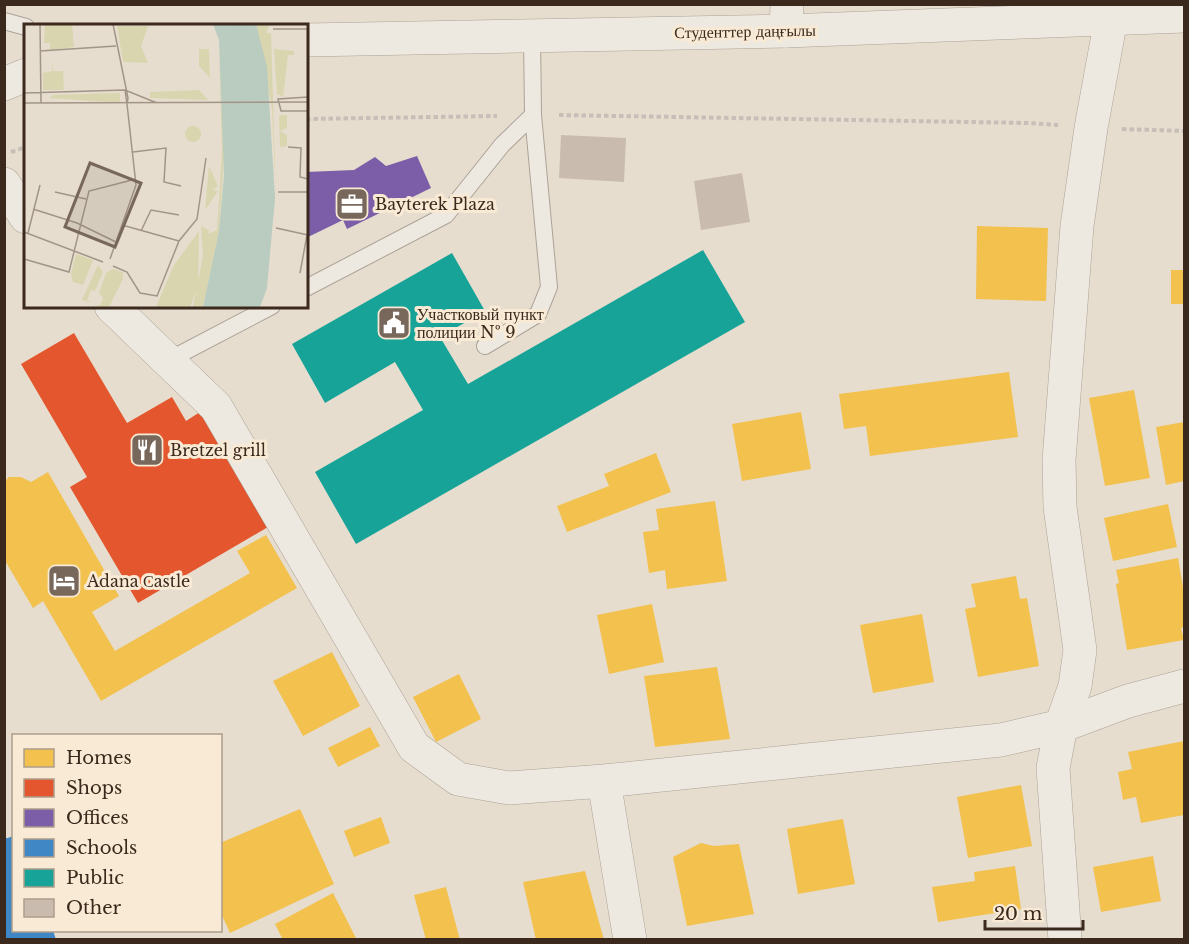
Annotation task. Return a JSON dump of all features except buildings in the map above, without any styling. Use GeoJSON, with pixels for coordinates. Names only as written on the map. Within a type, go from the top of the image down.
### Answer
{"type":"FeatureCollection","features":[{"type":"Feature","properties":{"kind":"street","name":"Студенттер даңғылы"},"geometry":{"type":"LineString","coordinates":[[308,40],[532,35],[787,18],[1111,19],[1185,16]]}},
{"type":"Feature","properties":{"kind":"street"},"geometry":{"type":"LineString","coordinates":[[1065,939],[1053,768],[1061,726],[1075,686],[1080,650],[1060,507],[1059,460],[1077,226],[1091,128],[1111,19]]}},
{"type":"Feature","properties":{"kind":"street"},"geometry":{"type":"LineString","coordinates":[[4,84],[24,76]]}},
{"type":"Feature","properties":{"kind":"street"},"geometry":{"type":"LineString","coordinates":[[4,184],[24,214]]}},
{"type":"Feature","properties":{"kind":"street"},"geometry":{"type":"LineString","coordinates":[[113,308],[216,407],[414,747],[458,779],[509,788],[604,781],[1001,740],[1061,726],[1128,701],[1185,686]]}},
{"type":"Feature","properties":{"kind":"street"},"geometry":{"type":"LineString","coordinates":[[604,781],[630,939]]}},
{"type":"Feature","properties":{"kind":"lane"},"geometry":{"type":"LineString","coordinates":[[4,21],[24,26]]}},
{"type":"Feature","properties":{"kind":"lane"},"geometry":{"type":"LineString","coordinates":[[485,346],[538,314],[549,287],[533,115],[532,35]]}},
{"type":"Feature","properties":{"kind":"lane"},"geometry":{"type":"LineString","coordinates":[[308,287],[447,215],[502,145],[533,115]]}},
{"type":"Feature","properties":{"kind":"lane"},"geometry":{"type":"LineString","coordinates":[[167,361],[268,308]]}},
{"type":"Feature","properties":{"kind":"path"},"geometry":{"type":"LineString","coordinates":[[308,119],[533,115],[1017,123],[1185,131]]}},
{"type":"Feature","properties":{"kind":"place","name":"Bayterek Plaza"},"geometry":{"type":"Point","coordinates":[352,204]}},
{"type":"Feature","properties":{"kind":"place","name":"Участковый пункт полиции № 9"},"geometry":{"type":"Point","coordinates":[394,323]}},
{"type":"Feature","properties":{"kind":"place","name":"Bretzel grill"},"geometry":{"type":"Point","coordinates":[147,450]}},
{"type":"Feature","properties":{"kind":"place","name":"Adana Сastle"},"geometry":{"type":"Point","coordinates":[64,581]}}]}
